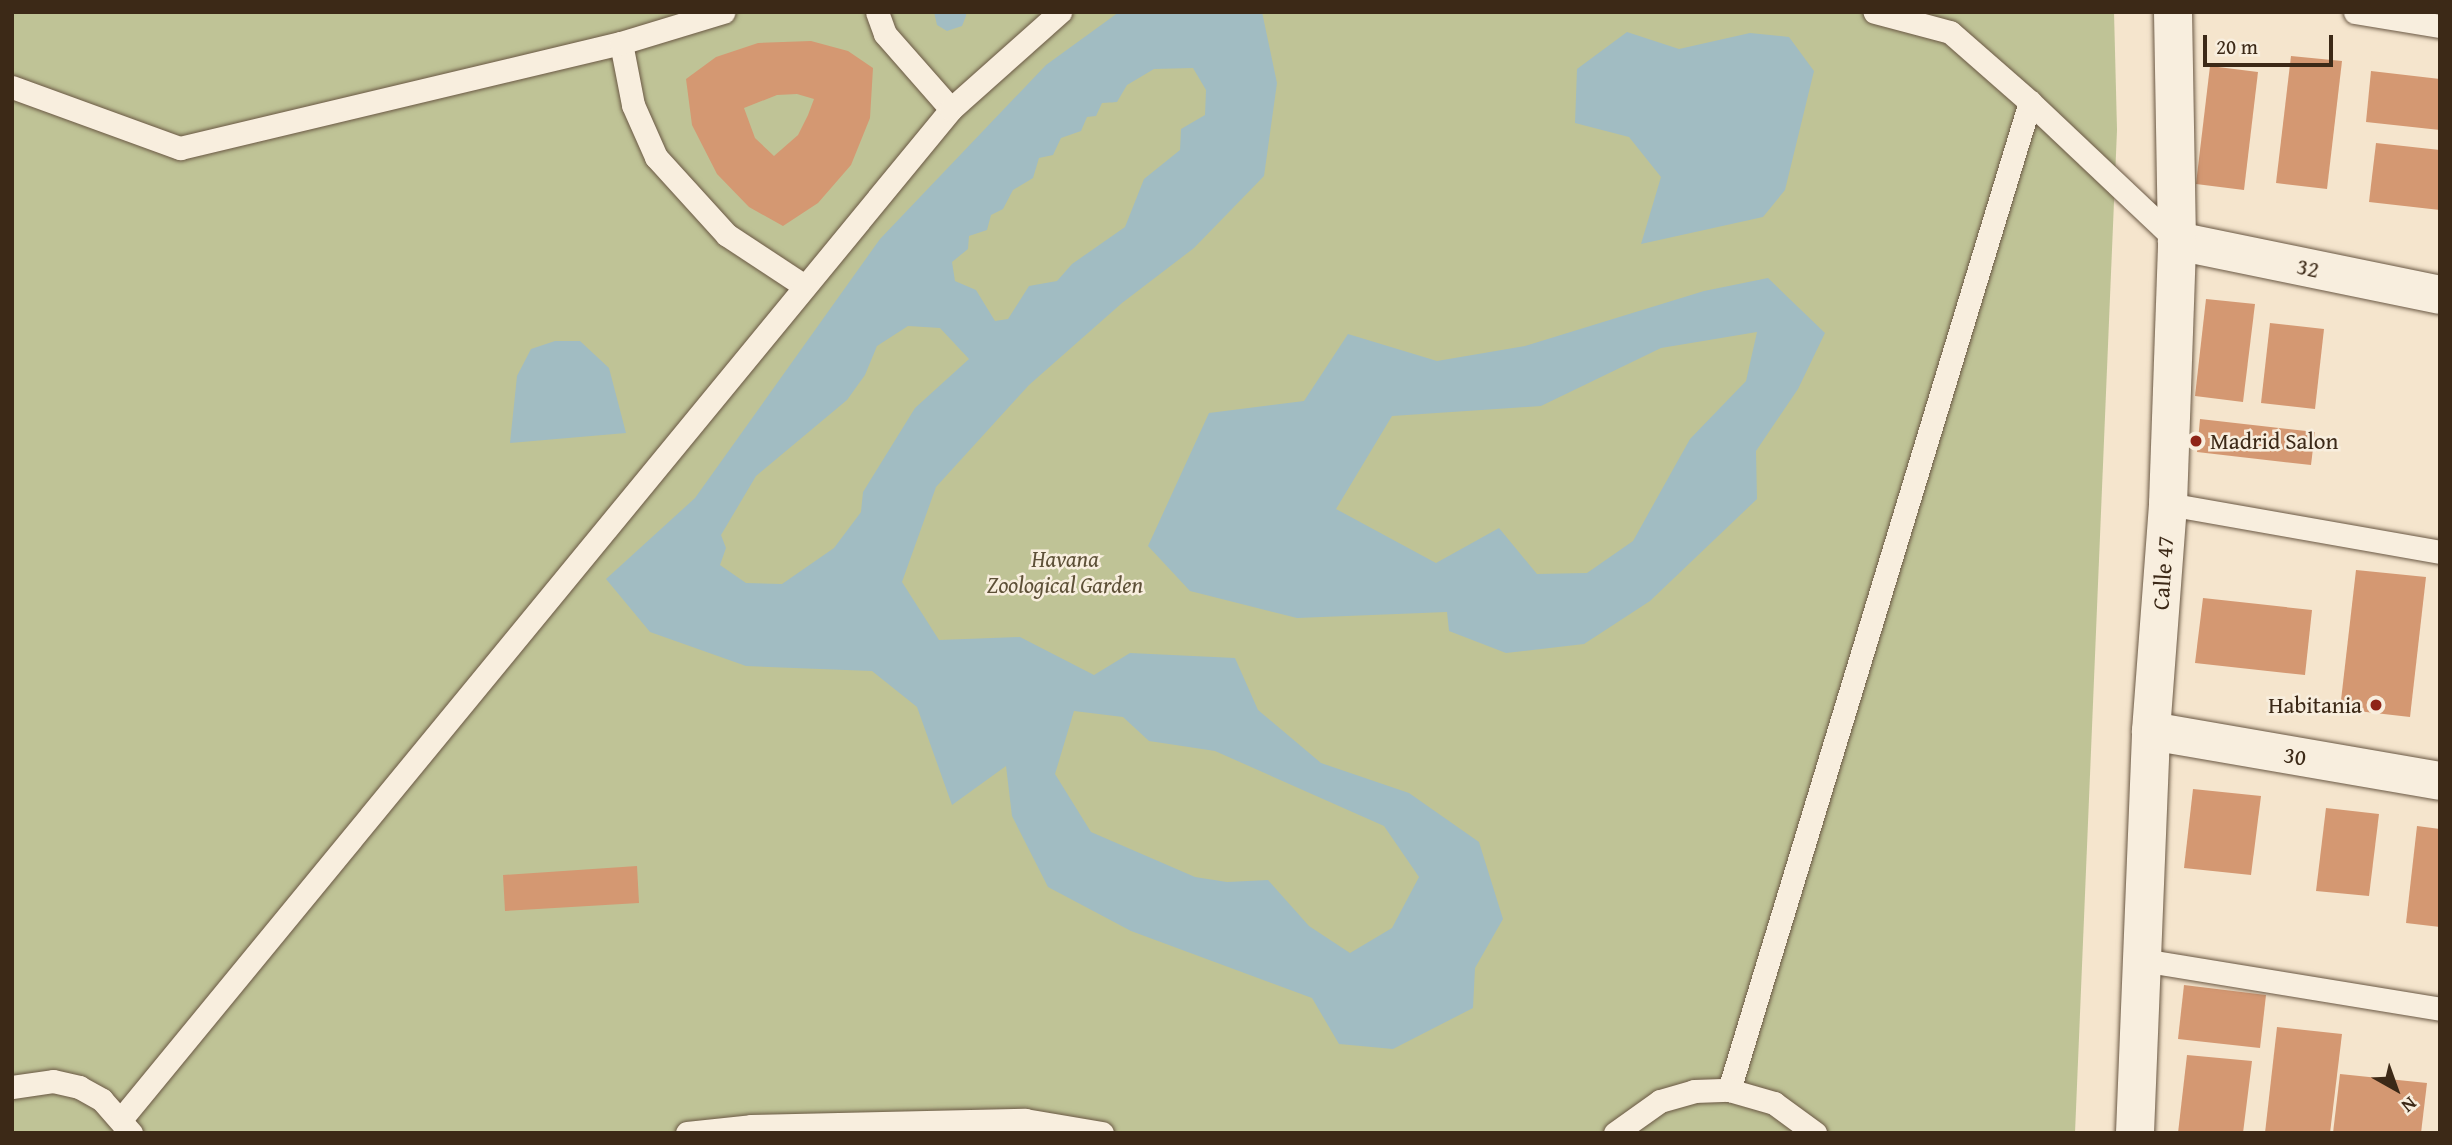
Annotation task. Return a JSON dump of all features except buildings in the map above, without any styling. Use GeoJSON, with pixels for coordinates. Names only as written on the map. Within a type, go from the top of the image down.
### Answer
{"type":"FeatureCollection","features":[{"type":"Feature","properties":{"kind":"street","name":"Calle 47"},"geometry":{"type":"LineString","coordinates":[[2135,1133],[2151,731],[2168,504],[2177,241],[2173,12]]}},
{"type":"Feature","properties":{"kind":"street","name":"32"},"geometry":{"type":"LineString","coordinates":[[2177,241],[2440,295]]}},
{"type":"Feature","properties":{"kind":"street","name":"30"},"geometry":{"type":"LineString","coordinates":[[2151,731],[2440,780]]}},
{"type":"Feature","properties":{"kind":"lane"},"geometry":{"type":"LineString","coordinates":[[12,86],[180,148],[621,43],[723,12]]}},
{"type":"Feature","properties":{"kind":"lane"},"geometry":{"type":"LineString","coordinates":[[877,12],[885,34],[951,109]]}},
{"type":"Feature","properties":{"kind":"lane"},"geometry":{"type":"LineString","coordinates":[[12,1087],[53,1081],[79,1087],[127,1125],[803,285],[951,109],[1060,12]]}},
{"type":"Feature","properties":{"kind":"lane"},"geometry":{"type":"LineString","coordinates":[[1875,12],[1950,32],[2031,102],[2177,241]]}},
{"type":"Feature","properties":{"kind":"lane"},"geometry":{"type":"LineString","coordinates":[[2355,12],[2440,26]]}},
{"type":"Feature","properties":{"kind":"lane"},"geometry":{"type":"LineString","coordinates":[[621,43],[633,105],[656,157],[727,235],[803,285]]}},
{"type":"Feature","properties":{"kind":"lane"},"geometry":{"type":"LineString","coordinates":[[1729,1090],[2031,102]]}},
{"type":"Feature","properties":{"kind":"lane"},"geometry":{"type":"LineString","coordinates":[[2168,504],[2440,552]]}},
{"type":"Feature","properties":{"kind":"lane"},"geometry":{"type":"LineString","coordinates":[[2142,960],[2440,1009]]}},
{"type":"Feature","properties":{"kind":"lane"},"geometry":{"type":"LineString","coordinates":[[1615,1133],[1660,1101],[1694,1091],[1729,1090],[1774,1103],[1815,1133]]}},
{"type":"Feature","properties":{"kind":"lane"},"geometry":{"type":"LineString","coordinates":[[687,1133],[751,1126],[1025,1120],[1101,1133]]}},
{"type":"Feature","properties":{"kind":"green space","name":"Havana Zoological Garden"},"geometry":{"type":"Polygon","coordinates":[[[12,12],[2114,12],[2117,130],[2075,1133],[12,1133],[12,12]]]}},
{"type":"Feature","properties":{"kind":"water"},"geometry":{"type":"Polygon","coordinates":[[[934,12],[966,12],[966,16],[962,26],[947,31],[937,25],[934,12]]]}},
{"type":"Feature","properties":{"kind":"water"},"geometry":{"type":"Polygon","coordinates":[[[1119,12],[1262,12],[1277,83],[1264,176],[1194,248],[1122,303],[1029,385],[936,487],[902,582],[939,640],[1020,637],[1094,675],[1130,653],[1235,658],[1258,710],[1321,763],[1409,793],[1479,842],[1503,919],[1475,968],[1473,1008],[1393,1049],[1339,1044],[1312,998],[1131,931],[1048,887],[1012,816],[1006,766],[952,805],[917,707],[872,671],[746,666],[650,632],[606,579],[695,498],[880,239],[1046,65],[1119,12]],[[1193,68],[1154,69],[1127,85],[1117,102],[1102,103],[1096,116],[1087,117],[1081,131],[1061,138],[1053,155],[1039,158],[1033,178],[1013,190],[1003,209],[991,215],[987,230],[969,236],[968,249],[952,262],[955,281],[976,290],[995,321],[1008,319],[1029,286],[1057,281],[1072,264],[1125,227],[1144,179],[1180,150],[1181,129],[1205,115],[1206,90],[1193,68]],[[908,326],[877,346],[865,375],[847,400],[756,476],[721,535],[726,548],[720,565],[746,583],[782,584],[834,548],[861,512],[863,492],[915,408],[969,359],[940,328],[908,326]],[[1074,711],[1055,774],[1091,832],[1195,877],[1227,882],[1268,880],[1309,926],[1350,953],[1392,928],[1419,877],[1384,826],[1215,751],[1149,741],[1123,717],[1074,711]]]}},
{"type":"Feature","properties":{"kind":"water"},"geometry":{"type":"Polygon","coordinates":[[[1627,32],[1679,49],[1750,33],[1789,37],[1814,71],[1785,190],[1763,217],[1641,244],[1661,177],[1629,137],[1575,123],[1577,69],[1627,32]]]}},
{"type":"Feature","properties":{"kind":"water"},"geometry":{"type":"Polygon","coordinates":[[[1768,278],[1825,333],[1798,389],[1756,451],[1757,499],[1650,601],[1584,644],[1506,653],[1449,631],[1447,612],[1297,618],[1190,591],[1148,546],[1209,413],[1304,401],[1348,334],[1437,361],[1525,346],[1704,291],[1768,278]],[[1757,332],[1661,348],[1541,406],[1392,416],[1336,509],[1436,563],[1499,528],[1537,574],[1587,573],[1633,541],[1690,439],[1746,381],[1757,332]]]}},
{"type":"Feature","properties":{"kind":"water"},"geometry":{"type":"Polygon","coordinates":[[[555,341],[580,341],[609,368],[626,433],[510,443],[517,376],[531,349],[555,341]]]}},
{"type":"Feature","properties":{"kind":"place","name":"Madrid Salon"},"geometry":{"type":"Point","coordinates":[2196,441]}},
{"type":"Feature","properties":{"kind":"place","name":"Habitania"},"geometry":{"type":"Point","coordinates":[2376,705]}}]}
